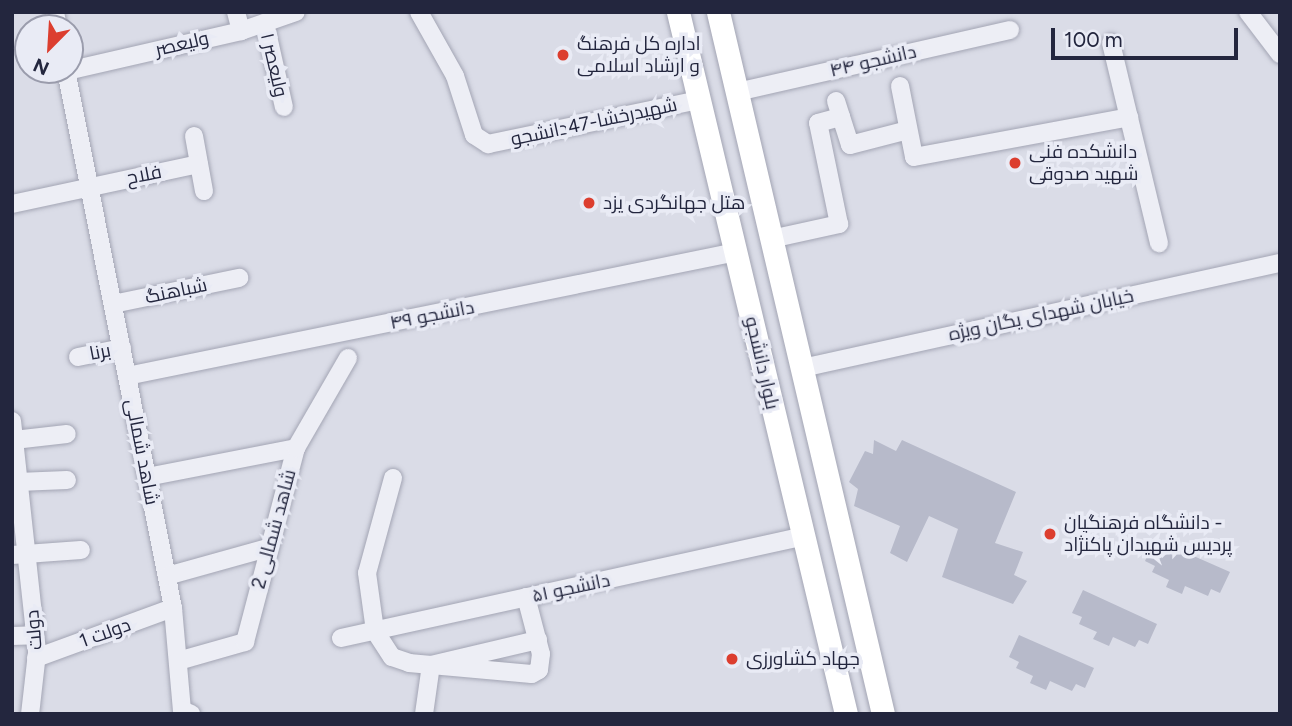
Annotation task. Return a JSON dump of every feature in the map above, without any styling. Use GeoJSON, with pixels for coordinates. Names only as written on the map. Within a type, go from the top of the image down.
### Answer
{"type":"FeatureCollection","features":[{"type":"Feature","properties":{"kind":"main road","name":"بلوار دانشجو"},"geometry":{"type":"LineString","coordinates":[[678,12],[846,714]]}},
{"type":"Feature","properties":{"kind":"main road","name":"بلوار دانشجو"},"geometry":{"type":"LineString","coordinates":[[718,12],[883,714]]}},
{"type":"Feature","properties":{"kind":"street"},"geometry":{"type":"LineString","coordinates":[[236,12],[241,31]]}},
{"type":"Feature","properties":{"kind":"street","name":"ولیعصر"},"geometry":{"type":"LineString","coordinates":[[84,67],[241,31],[296,12]]}},
{"type":"Feature","properties":{"kind":"street","name":"شهیدرخشا-47دانشجو"},"geometry":{"type":"LineString","coordinates":[[419,12],[454,76],[474,135],[488,144],[699,100]]}},
{"type":"Feature","properties":{"kind":"street"},"geometry":{"type":"LineString","coordinates":[[1248,12],[1280,54]]}},
{"type":"Feature","properties":{"kind":"street","name":"ولیعصر ۱"},"geometry":{"type":"LineString","coordinates":[[265,23],[284,107]]}},
{"type":"Feature","properties":{"kind":"street","name":"دانشجو ۴۴"},"geometry":{"type":"LineString","coordinates":[[737,92],[1010,30]]}},
{"type":"Feature","properties":{"kind":"street"},"geometry":{"type":"LineString","coordinates":[[1111,43],[1159,243]]}},
{"type":"Feature","properties":{"kind":"street","name":"شاهد شمالی"},"geometry":{"type":"LineString","coordinates":[[69,84],[173,608],[182,710],[191,714]]}},
{"type":"Feature","properties":{"kind":"street"},"geometry":{"type":"LineString","coordinates":[[900,86],[914,157],[1129,117]]}},
{"type":"Feature","properties":{"kind":"street"},"geometry":{"type":"LineString","coordinates":[[771,239],[839,224],[818,123],[838,109],[850,145],[908,130]]}},
{"type":"Feature","properties":{"kind":"street"},"geometry":{"type":"LineString","coordinates":[[194,136],[204,191]]}},
{"type":"Feature","properties":{"kind":"street","name":"فلاح"},"geometry":{"type":"LineString","coordinates":[[12,204],[199,164]]}},
{"type":"Feature","properties":{"kind":"street","name":"دانشجو ۴۹"},"geometry":{"type":"LineString","coordinates":[[127,376],[736,252]]}},
{"type":"Feature","properties":{"kind":"street","name":"خیابان شهدای یگان ویژه"},"geometry":{"type":"LineString","coordinates":[[802,368],[1280,263]]}},
{"type":"Feature","properties":{"kind":"street","name":"شباهنگ"},"geometry":{"type":"LineString","coordinates":[[113,304],[239,278]]}},
{"type":"Feature","properties":{"kind":"street","name":"برنا"},"geometry":{"type":"LineString","coordinates":[[78,357],[122,348]]}},
{"type":"Feature","properties":{"kind":"street","name":"شاهد شمالی 2"},"geometry":{"type":"LineString","coordinates":[[178,660],[245,642],[267,548],[296,448],[348,358]]}},
{"type":"Feature","properties":{"kind":"street","name":"دولت"},"geometry":{"type":"LineString","coordinates":[[12,421],[18,482],[19,556],[35,635],[36,658],[30,714]]}},
{"type":"Feature","properties":{"kind":"street"},"geometry":{"type":"LineString","coordinates":[[14,440],[67,434]]}},
{"type":"Feature","properties":{"kind":"street"},"geometry":{"type":"LineString","coordinates":[[148,477],[296,448]]}},
{"type":"Feature","properties":{"kind":"street"},"geometry":{"type":"LineString","coordinates":[[393,478],[368,573],[375,631],[392,657],[430,665],[532,674],[540,662],[538,640],[526,597]]}},
{"type":"Feature","properties":{"kind":"street"},"geometry":{"type":"LineString","coordinates":[[18,482],[67,480]]}},
{"type":"Feature","properties":{"kind":"street","name":"دانشجو ۵۱"},"geometry":{"type":"LineString","coordinates":[[341,638],[802,537]]}},
{"type":"Feature","properties":{"kind":"street"},"geometry":{"type":"LineString","coordinates":[[167,576],[267,548]]}},
{"type":"Feature","properties":{"kind":"street"},"geometry":{"type":"LineString","coordinates":[[19,556],[81,550]]}},
{"type":"Feature","properties":{"kind":"street","name":"دولت 1"},"geometry":{"type":"LineString","coordinates":[[36,658],[173,608]]}},
{"type":"Feature","properties":{"kind":"street"},"geometry":{"type":"LineString","coordinates":[[12,636],[35,635]]}},
{"type":"Feature","properties":{"kind":"street"},"geometry":{"type":"LineString","coordinates":[[430,665],[538,640]]}},
{"type":"Feature","properties":{"kind":"street"},"geometry":{"type":"LineString","coordinates":[[424,714],[430,665]]}},
{"type":"Feature","properties":{"kind":"building"},"geometry":{"type":"Polygon","coordinates":[[[874,440],[896,451],[902,440],[1016,492],[995,543],[1023,552],[1014,575],[1027,581],[1013,604],[942,577],[958,529],[929,516],[907,562],[890,553],[900,526],[854,506],[858,489],[849,482],[865,451],[873,454],[874,440]]]}},
{"type":"Feature","properties":{"kind":"building"},"geometry":{"type":"Polygon","coordinates":[[[1155,539],[1230,572],[1220,593],[1211,589],[1208,596],[1185,586],[1182,594],[1166,587],[1169,580],[1152,572],[1155,566],[1145,561],[1155,539]]]}},
{"type":"Feature","properties":{"kind":"building"},"geometry":{"type":"Polygon","coordinates":[[[1083,590],[1157,624],[1148,644],[1139,640],[1135,647],[1113,637],[1109,646],[1093,639],[1097,632],[1079,624],[1082,617],[1072,613],[1083,590]]]}},
{"type":"Feature","properties":{"kind":"building"},"geometry":{"type":"Polygon","coordinates":[[[1019,635],[1094,668],[1085,688],[1076,684],[1072,691],[1050,681],[1046,690],[1030,683],[1033,676],[1016,668],[1019,662],[1009,657],[1019,635]]]}},
{"type":"Feature","properties":{"kind":"place","name":"اداره کل فرهنگ و ارشاد اسلامی"},"geometry":{"type":"Point","coordinates":[563,55]}},
{"type":"Feature","properties":{"kind":"place","name":"دانشکده فنی شهید صدوقی"},"geometry":{"type":"Point","coordinates":[1015,163]}},
{"type":"Feature","properties":{"kind":"place","name":"هتل جهانگردی یزد"},"geometry":{"type":"Point","coordinates":[589,203]}},
{"type":"Feature","properties":{"kind":"place","name":"دانشگاه فرهنگیان - پردیس شهیدان پاکنژاد"},"geometry":{"type":"Point","coordinates":[1050,534]}},
{"type":"Feature","properties":{"kind":"place","name":"جهاد کشاورزی"},"geometry":{"type":"Point","coordinates":[732,659]}}]}
